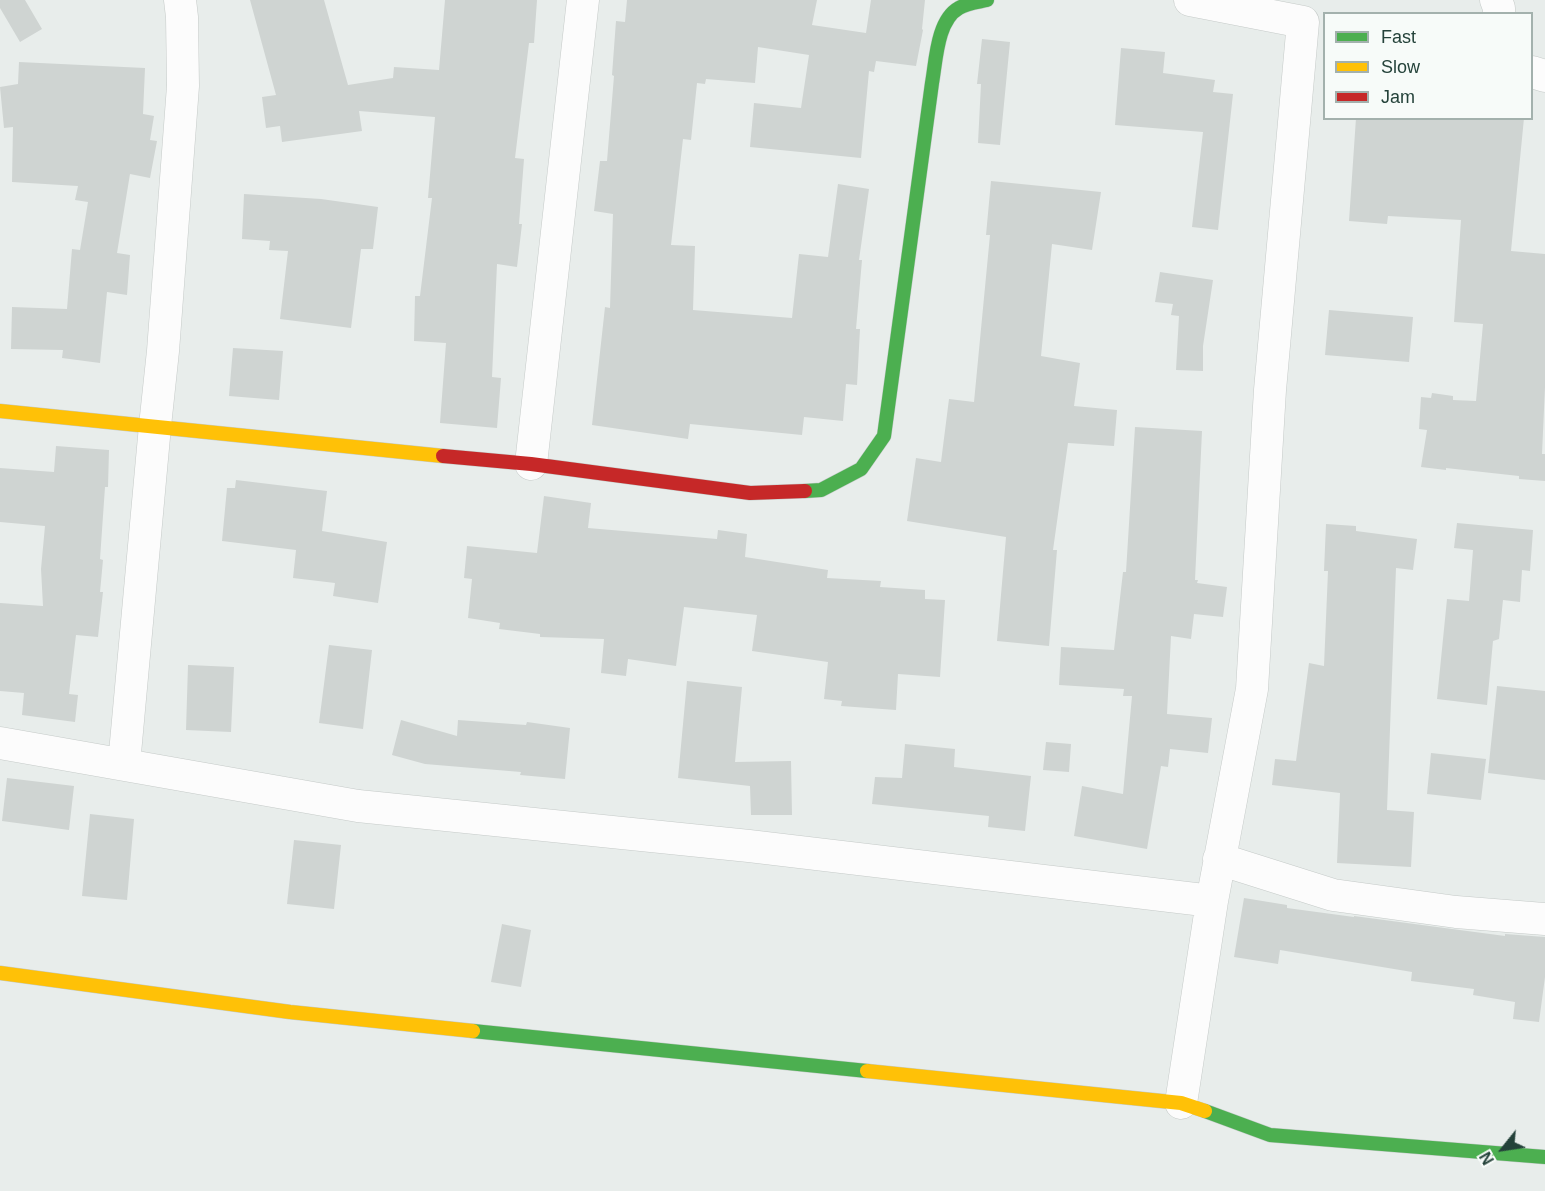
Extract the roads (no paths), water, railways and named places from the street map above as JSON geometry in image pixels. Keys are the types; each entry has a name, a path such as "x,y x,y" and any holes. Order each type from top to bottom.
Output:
{"street":[{"path":"124,764 154,426 163,351 183,86 180,0"},
{"path":"531,464 583,0"},
{"path":"0,411 531,464 750,493 821,490 861,469 884,436 940,34 948,18 957,9 987,0"},
{"path":"1181,1103 1219,859 1252,689 1270,390 1314,24 1190,0"},
{"path":"0,743 358,806 749,846 1212,901"},
{"path":"1219,859 1333,895 1456,912 1545,919"},
{"path":"0,973 290,1012 1181,1103 1270,1135 1545,1156"}]}
